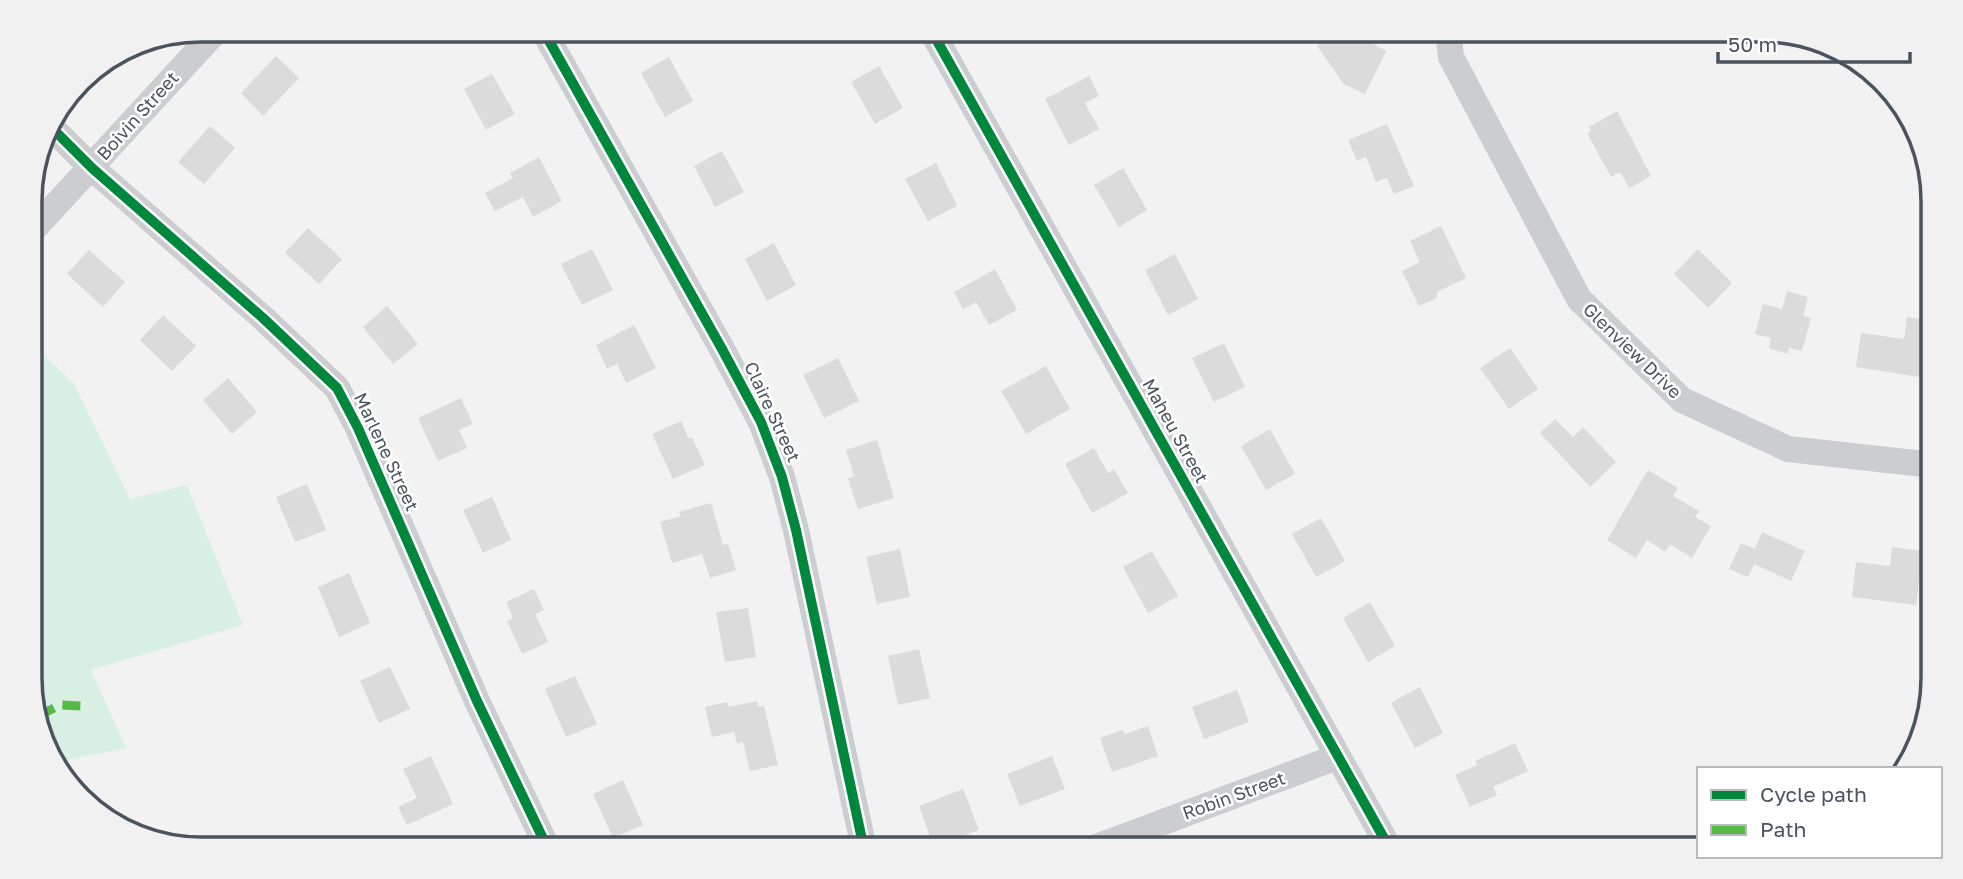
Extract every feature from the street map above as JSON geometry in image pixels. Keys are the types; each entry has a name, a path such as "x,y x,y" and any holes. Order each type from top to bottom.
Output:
{"street":[{"name":"Boivin Street","path":"42,220 206,42"},
{"name":"Claire Street","path":"549,42 722,349 765,433 782,477 796,530 861,837"},
{"name":"Maheu Street","path":"938,42 1383,837"},
{"name":"Glenview Drive","path":"1449,42 1451,57 1579,299 1682,400 1788,449 1921,464"},
{"name":"Marlene Street","path":"57,133 92,168 263,318 337,388 358,428 477,701 542,837"},
{"name":"Robin Street","path":"1123,837 1337,757"}],"green space":[{"path":"42,354 73,382 130,499 187,485 243,625 91,670 126,748 65,760 47,719 42,678"}],"building":[{"path":"1322,42 1370,42 1386,51 1365,94 1344,84 1317,46"},
{"path":"276,56 299,78 263,116 241,93"},
{"path":"669,57 693,101 665,117 641,73"},
{"path":"879,66 903,108 875,124 851,82"},
{"path":"492,74 515,114 486,130 464,89"},
{"path":"1089,76 1099,96 1085,103 1099,129 1069,145 1045,99"},
{"path":"1617,111 1651,176 1629,188 1620,172 1611,177 1587,133 1591,131 1589,127"},
{"path":"1387,124 1414,186 1394,194 1387,178 1376,182 1366,157 1357,161 1348,140"},
{"path":"210,126 235,148 204,184 178,162"},
{"path":"722,151 744,192 715,207 694,166"},
{"path":"539,157 562,201 533,217 523,197 495,211 485,193 513,178 510,173"},
{"path":"936,163 957,206 928,221 905,179"},
{"path":"1123,168 1147,210 1119,227 1094,185"},
{"path":"1441,226 1466,278 1437,292 1437,298 1419,306 1402,271 1420,262 1410,241"},
{"path":"308,228 342,259 319,284 285,253"},
{"path":"774,243 796,285 767,301 745,259"},
{"path":"592,249 613,290 582,305 561,264"},
{"path":"1698,249 1732,283 1708,308 1674,274"},
{"path":"89,250 125,282 103,307 67,274"},
{"path":"1175,254 1198,299 1168,315 1145,270"},
{"path":"995,269 1017,310 989,325 976,302 963,309 954,292"},
{"path":"1787,291 1808,297 1803,316 1811,318 1802,351 1789,348 1788,354 1769,348 1771,338 1755,334 1763,304 1782,309"},
{"path":"387,306 418,344 393,364 363,327"},
{"path":"163,315 196,346 172,371 140,340"},
{"path":"1907,317 1921,319 1921,377 1856,367 1861,333 1904,339"},
{"path":"634,325 656,368 626,383 617,364 607,369 596,345"},
{"path":"1224,343 1245,387 1214,402 1192,358"},
{"path":"1510,348 1538,389 1509,409 1480,368"},
{"path":"838,358 859,401 824,418 803,375"},
{"path":"1046,366 1070,409 1026,434 1001,391"},
{"path":"228,378 257,412 232,434 203,400"},
{"path":"461,398 473,424 459,430 467,448 438,461 418,418"},
{"path":"1555,419 1573,437 1583,427 1616,462 1590,487 1540,433"},
{"path":"681,421 705,465 673,479 652,434"},
{"path":"1270,429 1295,474 1266,490 1241,446"},
{"path":"877,440 894,498 858,509 848,478 854,476 846,450"},
{"path":"1094,448 1108,473 1114,469 1128,493 1092,513 1065,464"},
{"path":"1648,470 1678,488 1673,496 1699,511 1695,517 1711,526 1692,558 1670,544 1665,552 1647,540 1636,558 1607,540"},
{"path":"307,484 326,530 295,542 276,497"},
{"path":"492,497 511,540 483,553 463,510"},
{"path":"711,503 723,545 728,544 736,570 710,578 702,554 672,563 660,522 681,516 679,512"},
{"path":"1321,518 1345,561 1316,577 1292,534"},
{"path":"1762,532 1805,551 1791,581 1754,564 1748,577 1729,569 1741,543 1755,549"},
{"path":"1892,547 1921,551 1916,605 1852,597 1856,562 1890,566"},
{"path":"900,549 910,597 877,604 866,557"},
{"path":"1152,551 1178,596 1148,613 1123,567"},
{"path":"349,573 370,623 339,637 318,587"},
{"path":"534,589 544,610 535,614 548,642 522,654 507,621 513,618 506,602"},
{"path":"1370,602 1395,646 1368,662 1343,618"},
{"path":"748,608 756,657 725,662 716,612"},
{"path":"919,649 930,698 898,705 888,656"},
{"path":"390,667 410,709 379,723 360,681"},
{"path":"575,676 597,724 566,737 545,689"},
{"path":"1420,687 1443,733 1415,748 1391,703"},
{"path":"1237,690 1249,722 1204,739 1192,707"},
{"path":"757,701 758,707 764,706 778,765 750,771 743,742 737,744 734,732 712,737 705,707 727,702 729,707"},
{"path":"1148,726 1158,756 1112,772 1100,738 1123,730 1124,734"},
{"path":"1515,743 1528,771 1493,787 1497,795 1470,807 1455,775 1477,765 1475,761"},
{"path":"431,756 453,804 407,825 398,807 417,798 403,769"},
{"path":"1052,756 1065,789 1020,806 1007,774"},
{"path":"623,780 643,825 613,837 593,794"},
{"path":"963,789 979,830 960,837 930,837 919,806"}],"marked path":[{"path":"46,712 60,705 81,706"}],"cycle path":[{"path":"550,42 761,422 782,477 796,530 861,837"},
{"path":"938,42 1383,837"},
{"path":"57,133 92,168 263,318 337,388 358,428 477,701 542,837"}]}
